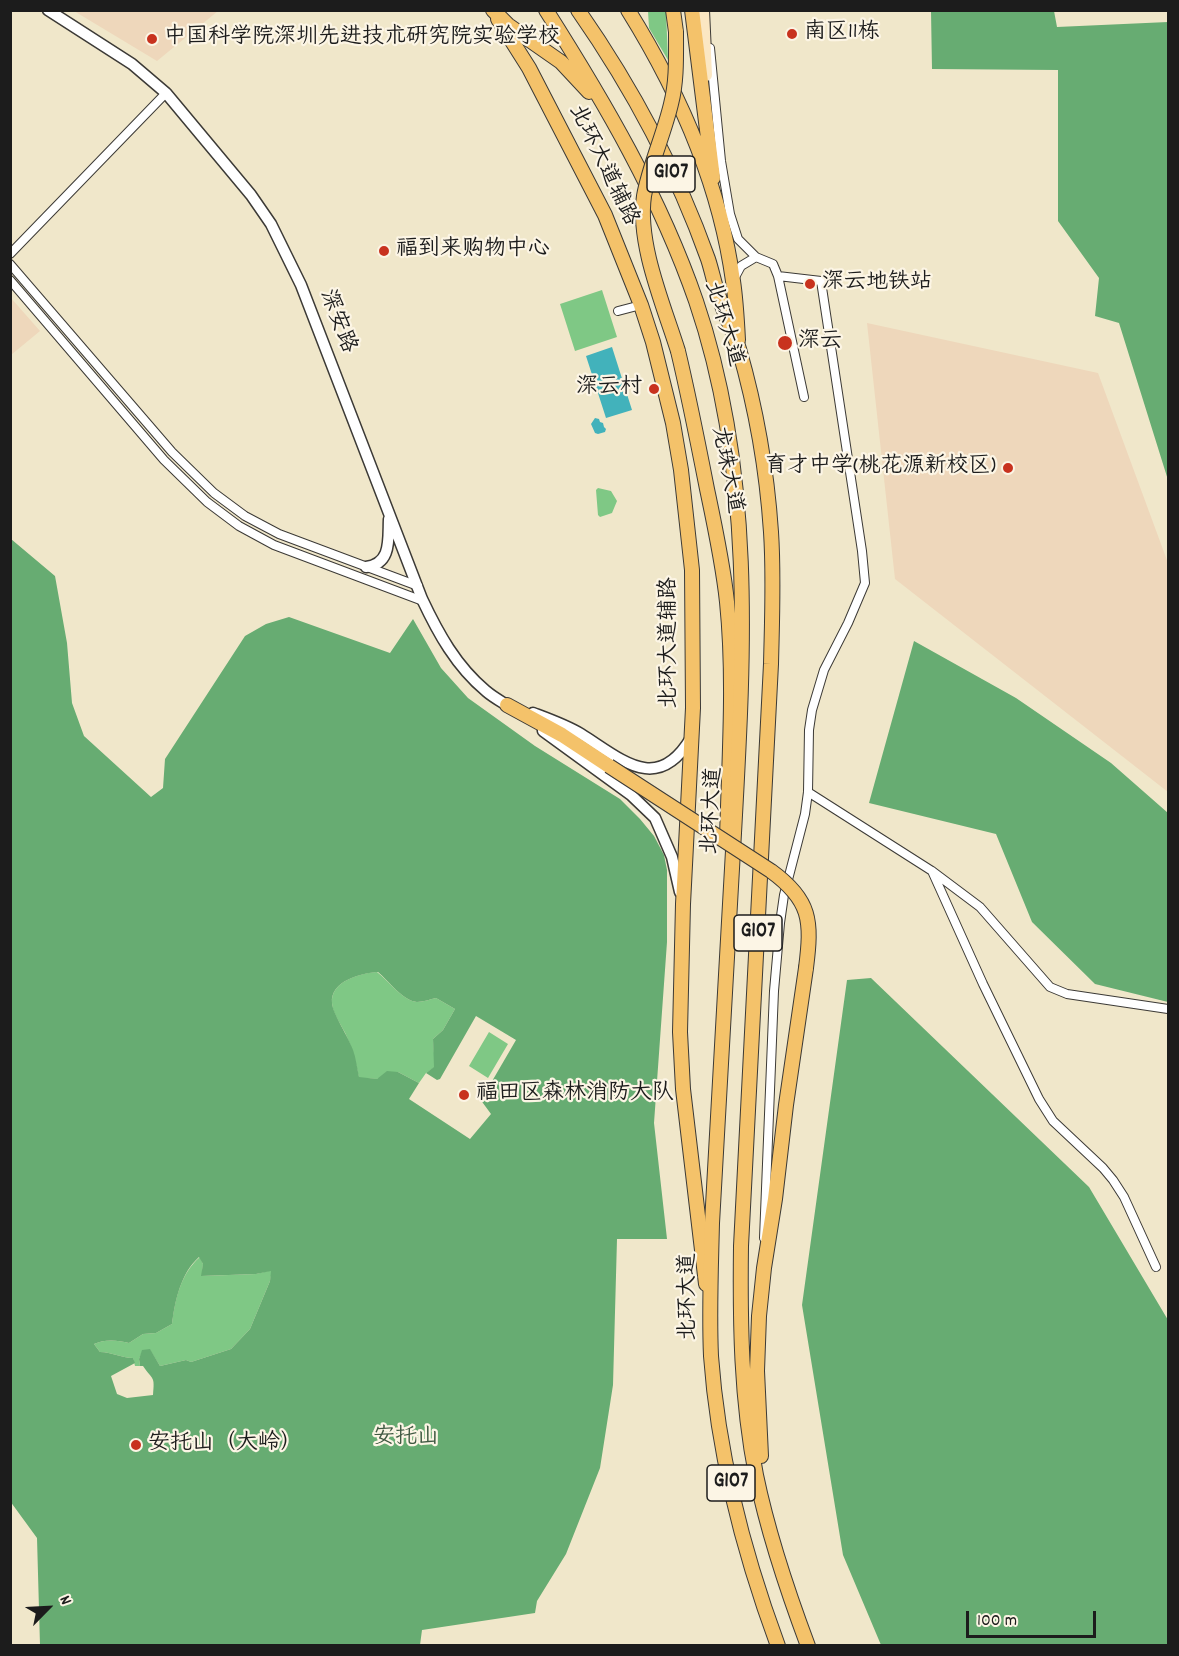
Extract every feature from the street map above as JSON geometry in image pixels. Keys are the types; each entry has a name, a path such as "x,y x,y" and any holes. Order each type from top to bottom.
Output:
{"main road":[{"path":"492,10 508,25 572,72 618,127"},
{"name":"北环大道辅路","path":"492,10 529,68 604,215 640,305 661,371 673,423 692,570 693,708 683,904 680,1032 682,1089 710,1316"},
{"name":"北环大道","path":"546,10 618,127 664,222 696,302 716,373 733,465 740,524 742,667 712,1223 711,1357 735,1504 754,1574 778,1646"},
{"name":"北环大道","path":"578,10 631,95 687,207 739,349 764,468 771,532 772,591 764,814 741,1246 740,1318 747,1421 756,1474 766,1518 808,1646"},
{"path":"585,10 594,33"},
{"path":"628,10 656,56 687,120 717,207"},
{"name":"龙珠大道","path":"673,10 676,32 676,69 672,102 644,196 643,227 649,257 678,351 691,406 720,553 727,602 730,650 726,881 728,947"},
{"path":"692,10 717,207 733,280 739,349"},
{"path":"704,10 708,139"},
{"path":"507,705 562,735 771,871 789,885 802,903 809,922 806,968 759,1316 757,1371 766,1518"}],"street":[{"name":"深安路","path":"48,10 132,64 166,93 251,195 280,240 301,285 423,601 437,630 456,659 486,691 643,804 655,818 672,857 683,904"},
{"path":"704,10 714,82 721,161 730,214 738,239 756,257 773,264 778,276 804,397"},
{"path":"10,254 166,93"},
{"path":"733,280 741,266 756,257"},
{"path":"10,264 185,467 214,493 245,516 279,534 418,586"},
{"path":"764,1268 764,1216 775,957 784,895 804,819 808,792 809,730 817,688 865,583 821,281 778,276"},
{"path":"10,280 164,460 207,502 239,526 274,545 423,601"},
{"path":"618,311 640,305"},
{"path":"366,567 378,564 386,555 389,513"},
{"path":"507,705 565,726 624,761 648,770 669,763 676,758 691,738"},
{"path":"808,792 932,871 980,908 1050,987 1067,994 1168,1009"},
{"path":"932,871 1039,1099 1053,1121 1113,1180 1124,1197 1156,1267"}],"shaded area":[{"name":"中国科学院深圳先进技术研究院实验学校","path":"74,11 218,11 157,61"},
{"path":"11,298 40,331 11,355"},
{"name":"育才中学(桃花源新校区)","path":"867,323 1098,373 1168,563 1168,792 895,579"}],"green space":[{"path":"648,11 666,11 668,60 649,28"},
{"path":"931,11 1054,11 1057,27 1168,22 1168,480 1119,323 1095,316 1099,278 1058,221 1058,70 932,69"},
{"path":"602,290 617,337 575,351 560,304"},
{"path":"598,488 611,491 617,501 612,513 600,517 596,490"},
{"name":"安托山","path":"11,539 55,576 67,643 72,703 84,736 151,797 163,788 165,759 245,636 266,624 289,617 390,653 413,619 441,668 468,698 535,746 620,799 654,836 664,855 667,870 667,942 654,1123 667,1239 617,1239 613,1385 600,1468 566,1554 537,1601 535,1613 422,1630 420,1645 40,1645 37,1538 10,1501","holes":["378,972 401,994 412,1001 419,1002 436,998 455,1009 443,1030 433,1039 434,1067 426,1073 437,1080 440,1079 476,1016 516,1040 491,1083 484,1086 480,1099 491,1114 470,1139 409,1099 419,1083 398,1072 387,1071 377,1079 359,1077 353,1050 333,1007 333,995 341,984 355,976","199,1257 203,1264 201,1276 256,1274 271,1271 270,1281 250,1329 231,1349 191,1362 186,1360 160,1366 150,1349 142,1350 139,1359 140,1366 143,1366 152,1379 153,1395 127,1398 117,1394 111,1376 135,1363 133,1358 100,1352 94,1344 111,1340 129,1343 143,1334 156,1333 172,1324 183,1279"]},
{"path":"914,641 1016,698 1111,763 1168,813 1168,1002 1095,984 1032,922 996,834 869,803"},
{"path":"377,972 412,1001 419,1002 436,998 455,1009 443,1030 433,1039 435,1067 426,1073 419,1083 398,1072 377,1079 359,1078 351,1047 334,1011 333,995 341,984 355,976"},
{"path":"871,978 1089,1187 1168,1320 1168,1645 881,1645 843,1555 802,1305 847,980"},
{"path":"489,1032 508,1044 488,1078 469,1066"},
{"path":"200,1257 203,1264 202,1276 256,1274 272,1270 270,1281 250,1329 231,1349 191,1362 186,1360 160,1366 150,1350 143,1350 139,1359 140,1366 135,1366 133,1358 100,1352 94,1344 111,1340 129,1343 143,1334 156,1333 172,1324 180,1287 193,1263"}],"water":[{"path":"612,347 632,410 606,418 586,356"},
{"path":"595,418 603,423 605,432 595,433 591,424"}],"place":[{"name":"南区11栋","path":"792,34"},
{"name":"中国科学院深圳先进技术研究院实验学校","path":"152,39"},
{"name":"福到来购物中心","path":"384,251"},
{"name":"深云地铁站","path":"810,284"},
{"name":"深云","path":"785,343"},
{"name":"深云村","path":"654,389"},
{"name":"育才中学(桃花源新校区)","path":"1008,468"},
{"name":"福田区森林消防大队","path":"464,1095"},
{"name":"安托山（大岭）","path":"136,1445"}]}
